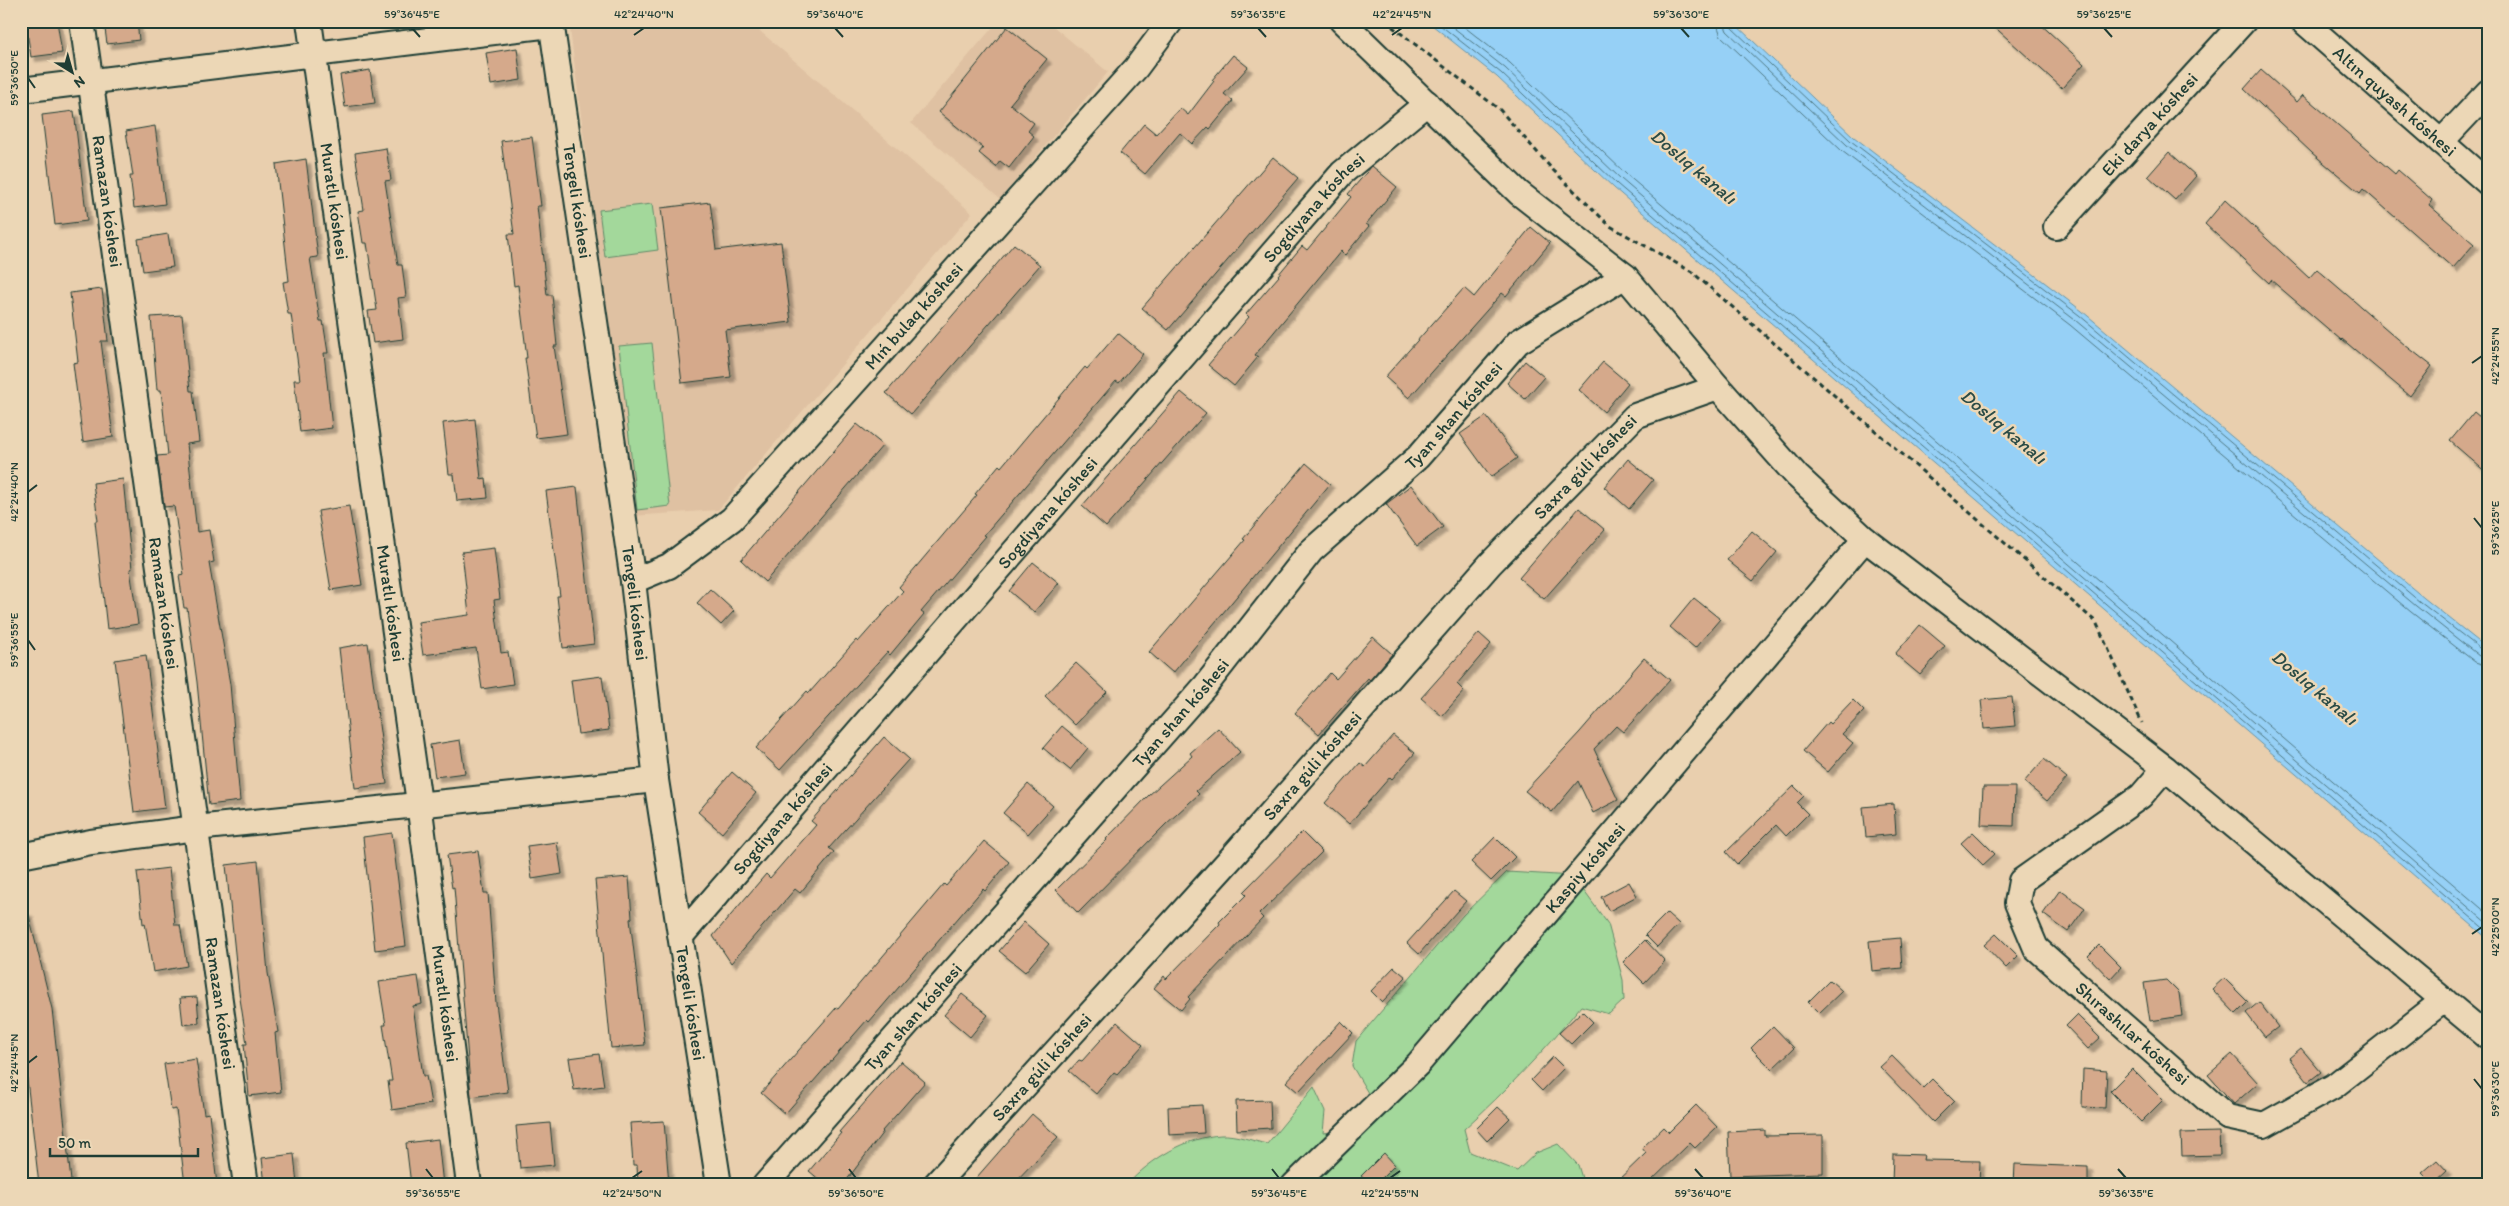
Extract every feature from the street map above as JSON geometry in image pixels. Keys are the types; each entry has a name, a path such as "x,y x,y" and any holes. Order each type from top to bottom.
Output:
{"street":[{"name":"Ramazan kóshesi","path":"82,21 246,1185"},
{"name":"Muratlı kóshesi","path":"309,21 419,803 470,1185"},
{"name":"Mıń bulaq kóshesi","path":"632,582 669,566 732,519 1136,68 1171,21"},
{"path":"1342,21 1519,192 1625,276 1718,387 1797,476 1865,539 2165,768 2488,1037"},
{"name":"Eki darya kóshesi","path":"2056,227 2244,21"},
{"name":"Altın quyash kóshesi","path":"2303,21 2488,183"},
{"path":"21,90 90,80 314,56 551,23"},
{"name":"Tengeli kóshesi","path":"551,23 632,582 656,780 719,1185"},
{"path":"2441,142 2488,92"},
{"name":"Sogdiyana kóshesi","path":"681,936 1342,173 1428,103"},
{"name":"Tyan shan kóshesi","path":"765,1185 1206,685 1311,551 1418,457 1518,342 1625,276"},
{"name":"Saxra gúli kóshesi","path":"935,1185 1233,856 1490,564 1635,416 1718,387"},
{"name":"Kaspiy kóshesi","path":"1294,1185 1418,1064 1865,539"},
{"name":"Shırashılar kóshesi","path":"2165,768 2141,796 2022,881 2017,903 2036,948 2227,1117 2264,1125 2334,1086 2444,1000"},
{"path":"21,856 90,842 196,828 419,803 656,780"}],"path":[{"path":"1386,21 1500,110 1553,170 1610,226 1692,272 2096,622 2143,724"}],"shaded area":[{"path":"569,21 748,21 972,213 718,510 632,516"},
{"path":"1002,21 1047,21 1108,72 1000,199 911,123 993,27"}],"green space":[{"path":"652,204 658,250 605,257 599,210"},
{"path":"652,343 670,506 637,510 619,346"},
{"path":"1507,872 1573,876 1608,924 1623,980 1624,1000 1609,1014 1581,1006 1525,1070 1464,1129 1470,1152 1517,1171 1536,1153 1558,1144 1578,1165 1584,1185 1127,1185 1136,1175 1158,1158 1195,1140 1226,1135 1267,1144 1314,1087 1325,1111 1323,1133 1361,1129 1368,1093 1352,1066 1356,1041 1463,915"}],"water":[{"name":"Doslıq kanalı","path":"1427,21 1732,21 1854,137 2082,311 2424,598 2488,649 2488,939 1614,188 1497,77"}],"building":[{"path":"57,21 62,53 31,57 26,25"},
{"path":"104,21 137,21 139,40 107,44"},
{"path":"1988,21 2037,21 2084,64 2062,88"},
{"path":"1007,27 1047,59 1010,104 1034,123 1028,131 1034,136 1009,168 1000,161 996,167 979,153 983,148 939,112"},
{"path":"517,48 521,80 491,85 486,53"},
{"path":"1233,55 1248,67 1224,94 1233,101 1210,129 1208,127 1192,144 1180,133 1145,174 1120,153 1144,124 1156,134 1180,108 1188,115 1214,81 1212,80"},
{"path":"370,70 375,103 345,107 340,75"},
{"path":"2261,70 2297,102 2303,95 2395,174 2398,170 2432,200 2429,205 2474,244 2453,268 2363,189 2360,193 2312,153 2244,89"},
{"path":"74,111 87,221 55,225 42,115"},
{"path":"155,126 165,204 134,208 130,176 133,176 126,131"},
{"path":"532,137 541,206 537,206 547,295 552,295 557,346 554,346 567,434 536,438 525,358 527,358 518,285 514,286 508,234 514,234 501,141"},
{"path":"386,148 391,180 385,181 398,265 402,265 406,297 398,298 403,339 373,343 368,311 377,310 367,243 363,243 358,211 364,210 355,153"},
{"path":"2169,152 2196,176 2175,200 2148,176"},
{"path":"1273,157 1298,178 1168,330 1142,308"},
{"path":"306,159 318,257 310,258 320,321 323,321 328,353 324,353 332,428 300,432 294,380 300,380 291,314 288,314 283,282 289,281 276,164"},
{"path":"1372,166 1397,187 1366,224 1369,226 1345,255 1341,251 1255,355 1258,357 1234,386 1208,365 1249,317 1246,314 1302,246 1307,250 1351,197 1348,194"},
{"path":"2225,200 2309,278 2317,269 2432,366 2410,396 2271,280 2269,283 2205,224"},
{"path":"710,202 716,250 781,242 791,322 725,330 731,377 682,383 661,208"},
{"path":"1531,227 1550,243 1506,296 1502,293 1409,398 1385,377 1464,288 1474,297"},
{"path":"168,234 173,267 143,271 138,239"},
{"path":"1014,244 1040,265 911,414 886,393"},
{"path":"102,289 108,341 101,341 113,437 83,442 73,363 78,362 70,293"},
{"path":"182,315 190,391 193,391 199,442 187,444 197,532 209,530 214,562 209,563 230,684 240,801 209,805 197,682 187,608 184,608 179,576 184,575 174,506 164,507 157,456 168,455 161,390 157,390 151,317"},
{"path":"1118,333 1143,354 1119,383 1116,381 984,535 986,536 921,612 924,614 890,655 887,652 780,770 756,748 807,691 809,693 856,640 858,642 903,591 899,587 977,495 975,494 999,465 1001,467 1085,367 1087,369"},
{"path":"1525,361 1544,377 1525,399 1507,383"},
{"path":"1603,362 1628,383 1604,412 1579,390"},
{"path":"1181,392 1206,413 1106,527 1082,506"},
{"path":"2474,412 2488,424 2488,474 2450,441"},
{"path":"1486,416 1517,458 1491,477 1460,434"},
{"path":"475,419 481,479 486,478 488,498 457,501 454,474 449,474 443,423"},
{"path":"857,424 883,445 765,582 741,560"},
{"path":"1628,459 1653,480 1629,509 1604,487"},
{"path":"1306,463 1330,484 1173,673 1149,652 1245,540 1243,539"},
{"path":"123,479 132,569 130,569 138,624 107,629 95,521 98,521 93,483"},
{"path":"1411,485 1443,527 1417,546 1386,504"},
{"path":"577,487 594,644 563,648 557,596 560,596 546,491"},
{"path":"349,506 362,585 331,590 318,511"},
{"path":"1579,508 1605,530 1544,599 1519,578"},
{"path":"1752,531 1777,552 1753,581 1727,560"},
{"path":"494,548 500,599 494,600 501,653 508,652 513,684 482,689 476,648 423,655 418,622 469,615 462,552"},
{"path":"1033,562 1059,583 1034,612 1009,591"},
{"path":"710,589 734,611 721,625 697,603"},
{"path":"1694,598 1720,619 1695,648 1670,627"},
{"path":"1920,625 1945,646 1920,675 1895,654"},
{"path":"1479,633 1491,644 1457,684 1464,691 1442,716 1421,698"},
{"path":"1373,637 1392,654 1370,680 1368,678 1319,734 1295,713 1330,673 1336,679"},
{"path":"368,643 387,784 355,788 339,648"},
{"path":"146,655 165,808 134,812 115,660"},
{"path":"1644,658 1670,680 1623,732 1616,726 1594,749 1618,800 1593,813 1578,781 1552,812 1525,791 1580,732"},
{"path":"1076,663 1107,692 1075,725 1045,696"},
{"path":"602,676 609,730 578,734 571,680"},
{"path":"2012,697 2015,726 1984,729 1981,700"},
{"path":"1853,700 1864,711 1842,734 1853,743 1828,772 1803,751 1828,722 1830,724"},
{"path":"1062,726 1088,748 1070,770 1043,748"},
{"path":"1218,728 1240,752 1196,791 1199,794 1166,824 1078,913 1056,890 1149,795 1192,756 1190,753"},
{"path":"1393,735 1415,753 1392,779 1390,777 1349,824 1325,803 1360,763 1365,767"},
{"path":"884,737 909,759 829,848 834,852 800,893 795,889 731,963 713,936 766,874 770,878 816,825 811,821"},
{"path":"460,740 465,773 435,777 430,745"},
{"path":"2044,759 2067,778 2047,801 2024,782"},
{"path":"732,772 756,793 722,833 698,812"},
{"path":"1028,784 1053,806 1028,834 1003,813"},
{"path":"1794,786 1804,796 1797,803 1808,814 1786,836 1776,825 1737,864 1726,852"},
{"path":"1983,787 2015,787 2014,826 1981,825"},
{"path":"1894,804 1896,834 1866,837 1863,807"},
{"path":"1302,832 1322,852 1259,914 1263,918 1188,997 1190,999 1181,1010 1154,988 1164,976 1166,979 1220,924 1219,922 1246,895 1243,892"},
{"path":"1973,832 1995,854 1983,865 1961,843"},
{"path":"392,833 406,946 375,950 363,837"},
{"path":"1495,837 1515,857 1491,881 1471,862"},
{"path":"984,841 1009,862 985,891 983,889 869,1022 867,1020 785,1114 761,1093 836,1008 838,1009 944,884 946,886"},
{"path":"557,842 562,874 532,879 527,846"},
{"path":"478,851 484,893 488,893 496,1003 508,1092 471,1097 454,887 452,888 447,855"},
{"path":"258,861 268,973 278,1032 275,1033 281,1092 249,1096 244,1044 247,1044 239,992 226,865"},
{"path":"169,868 175,925 180,925 187,966 153,972 145,923 143,924 137,872"},
{"path":"629,877 632,918 630,919 645,1045 611,1048 595,880"},
{"path":"1629,882 1637,896 1609,911 1601,897"},
{"path":"2060,890 2085,908 2068,932 2043,914"},
{"path":"1454,891 1466,901 1419,954 1407,943"},
{"path":"21,912 28,912 52,1009 71,1181 39,1185 21,1027"},
{"path":"1667,913 1679,924 1657,947 1645,935"},
{"path":"1024,922 1049,944 1025,972 999,951"},
{"path":"1996,934 2018,956 2006,968 1984,945"},
{"path":"1900,938 1902,968 1872,971 1869,941"},
{"path":"1645,940 1665,961 1644,983 1623,962"},
{"path":"2099,945 2121,967 2110,979 2088,956"},
{"path":"1394,967 1406,977 1382,1002 1371,991"},
{"path":"418,976 422,1004 413,1006 423,1076 426,1076 431,1104 392,1110 388,1081 392,1081 383,1025 386,1025 379,982"},
{"path":"2224,978 2248,1002 2236,1014 2212,989"},
{"path":"1830,980 1842,991 1819,1013 1808,1002"},
{"path":"2166,980 2179,993 2182,1016 2150,1021 2144,983"},
{"path":"962,994 988,1015 970,1037 944,1015"},
{"path":"197,997 199,1023 183,1025 180,998"},
{"path":"2259,1002 2278,1027 2265,1037 2246,1013"},
{"path":"1582,1011 1593,1022 1571,1044 1559,1033"},
{"path":"2077,1015 2100,1038 2088,1049 2066,1026"},
{"path":"1341,1021 1353,1033 1298,1092 1286,1082"},
{"path":"1117,1022 1143,1045 1117,1074 1114,1072 1096,1094 1069,1071 1079,1060 1082,1061"},
{"path":"1773,1026 1794,1048 1772,1069 1751,1048"},
{"path":"2301,1048 2321,1072 2308,1082 2289,1058"},
{"path":"599,1054 604,1086 574,1090 569,1058"},
{"path":"2232,1054 2258,1083 2234,1104 2208,1075"},
{"path":"1892,1056 1923,1088 1932,1079 1954,1101 1933,1122 1880,1067"},
{"path":"1553,1057 1564,1068 1542,1091 1531,1080"},
{"path":"196,1059 204,1114 209,1113 217,1185 185,1185 176,1109 171,1110 164,1064"},
{"path":"901,1061 925,1082 882,1131 843,1185 826,1185 809,1171 841,1133 839,1132"},
{"path":"2083,1069 2107,1071 2105,1108 2082,1107"},
{"path":"2132,1069 2163,1100 2141,1122 2110,1091"},
{"path":"1270,1100 1271,1128 1237,1130 1236,1101"},
{"path":"1202,1105 1204,1133 1169,1135 1168,1107"},
{"path":"1696,1105 1717,1127 1695,1148 1690,1143 1647,1185 1613,1185 1646,1153 1642,1148 1664,1127 1669,1132"},
{"path":"1498,1107 1510,1118 1487,1141 1476,1129"},
{"path":"1032,1114 1058,1137 1012,1185 970,1185"},
{"path":"664,1121 669,1185 638,1185 637,1165 633,1165 630,1123"},
{"path":"550,1123 554,1165 520,1168 516,1126"},
{"path":"1765,1130 1765,1136 1823,1135 1823,1173 1730,1176 1728,1132"},
{"path":"2219,1132 2220,1155 2182,1156 2181,1133"},
{"path":"438,1139 443,1185 411,1185 406,1143"},
{"path":"1384,1153 1395,1165 1375,1185 1371,1185 1361,1176"},
{"path":"294,1154 297,1185 265,1185 262,1158"},
{"path":"1893,1154 1924,1155 1923,1160 1980,1161 1979,1185 1892,1184"},
{"path":"2437,1160 2447,1171 2433,1184 2422,1173"},
{"path":"2015,1164 2088,1167 2088,1185 2014,1185"}]}
